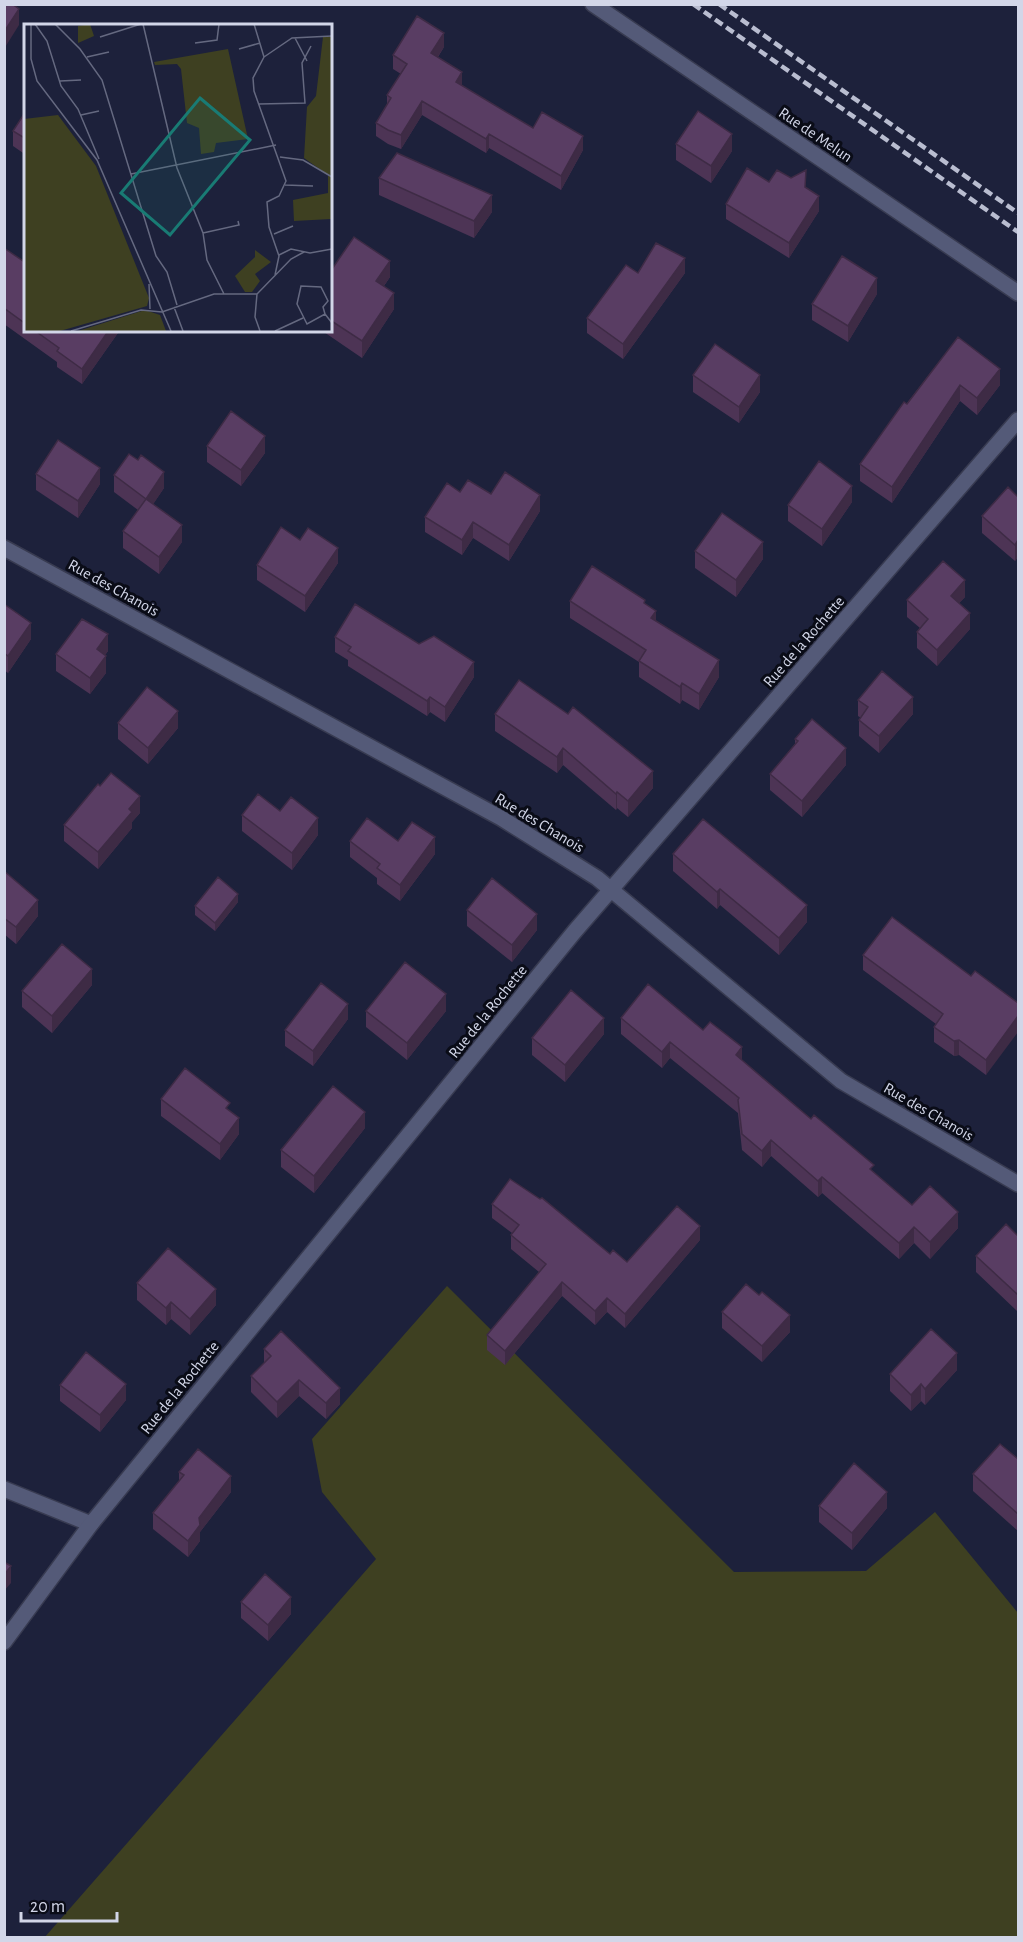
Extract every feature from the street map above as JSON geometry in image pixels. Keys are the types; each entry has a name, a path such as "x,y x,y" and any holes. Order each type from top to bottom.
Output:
{"street":[{"name":"Rue de Melun","path":"593,4 1018,293"},
{"name":"Rue de la Rochette","path":"4,1642 91,1524 610,889 1018,420"},
{"name":"Rue des Chanois","path":"4,548 501,818 597,878 841,1081 1018,1184"},
{"path":"4,1489 91,1524"}],"green space":[{"path":"447,1286 734,1572 866,1571 935,1512 1018,1613 1018,1937 44,1938 376,1559 322,1492 312,1439"}],"building":[{"path":"4,4 12,4 19,9 4,32"},
{"path":"417,16 444,33 431,53 462,72 456,82 533,128 542,112 583,136 561,176 489,134 486,139 422,101 401,135 376,123 391,98 387,95 407,64 393,55"},
{"path":"698,111 732,134 711,166 676,144"},
{"path":"24,114 24,138 13,131"},
{"path":"397,153 492,195 474,221 379,178"},
{"path":"747,168 769,182 777,170 791,178 806,170 805,187 819,196 789,243 726,204"},
{"path":"354,237 390,261 376,281 394,293 362,341 332,321 332,269"},
{"path":"656,243 685,258 623,344 587,318 626,265 638,273"},
{"path":"4,248 24,262 24,323 4,308"},
{"path":"842,256 877,278 848,326 812,304"},
{"path":"37,332 108,332 82,369 57,351 59,348"},
{"path":"958,337 1000,369 977,398 960,385 892,487 860,464 904,402 907,404"},
{"path":"715,344 760,375 739,407 693,375"},
{"path":"231,411 265,436 241,470 207,446"},
{"path":"58,440 100,468 78,501 36,474"},
{"path":"129,454 138,460 141,455 164,472 146,499 114,475"},
{"path":"819,461 852,486 822,529 788,505"},
{"path":"505,472 540,495 509,545 473,522 462,540 425,517 447,483 460,492 468,480 491,494"},
{"path":"1008,487 1018,497 1018,540 1015,545 982,516"},
{"path":"146,499 182,525 159,557 123,531"},
{"path":"722,513 763,542 736,580 695,551"},
{"path":"281,527 300,540 308,528 338,548 305,596 257,565"},
{"path":"943,561 965,580 951,596 970,613 937,650 917,632 928,619 907,600"},
{"path":"592,566 645,600 644,603 656,611 651,618 719,660 699,694 682,683 680,687 639,661 646,650 570,601"},
{"path":"4,604 31,623 8,656 4,653"},
{"path":"355,604 419,644 434,636 474,662 445,707 430,697 427,701 348,651 351,647 335,637"},
{"path":"82,619 108,634 97,649 106,656 90,678 56,654"},
{"path":"882,671 913,697 879,736 859,720 868,707 858,700"},
{"path":"519,680 568,714 573,707 653,771 628,801 617,792 616,794 563,748 557,757 495,714"},
{"path":"147,687 178,711 148,748 118,723"},
{"path":"812,719 846,748 802,801 770,774 798,741 795,739"},
{"path":"111,773 140,796 129,809 132,812 98,852 64,825 98,784 100,786"},
{"path":"258,794 280,811 291,797 318,818 292,853 242,815"},
{"path":"367,818 398,841 412,822 435,837 400,885 377,868 380,864 350,841"},
{"path":"703,819 807,905 779,938 720,889 717,892 673,854"},
{"path":"4,871 38,900 16,927 4,918"},
{"path":"218,877 238,894 215,923 195,906"},
{"path":"492,878 537,914 512,945 467,910"},
{"path":"892,917 971,976 975,971 1018,1003 1018,1016 986,1060 959,1040 954,1041 934,1027 943,1014 863,955"},
{"path":"62,944 92,969 52,1016 22,991"},
{"path":"405,962 446,994 407,1043 366,1011"},
{"path":"321,983 348,1004 313,1051 285,1030"},
{"path":"648,984 703,1030 710,1022 742,1047 736,1055 811,1119 814,1115 874,1165 870,1169 912,1205 930,1186 958,1212 930,1242 914,1227 899,1243 822,1177 818,1181 771,1140 762,1151 742,1134 739,1098 670,1042 662,1052 621,1018"},
{"path":"571,990 604,1018 565,1065 532,1038"},
{"path":"185,1068 230,1103 226,1108 239,1118 220,1144 161,1099"},
{"path":"333,1086 365,1112 314,1176 281,1150"},
{"path":"510,1179 540,1199 542,1198 610,1254 613,1250 627,1262 677,1206 700,1226 625,1314 607,1298 595,1311 562,1282 505,1351 487,1335 546,1264 511,1235 519,1225 492,1204"},
{"path":"1006,1224 1018,1236 1017,1294 976,1256"},
{"path":"168,1248 216,1289 190,1319 171,1302 166,1308 137,1283"},
{"path":"746,1284 759,1295 762,1292 790,1315 762,1346 722,1312"},
{"path":"931,1329 957,1353 925,1389 921,1384 911,1395 890,1374"},
{"path":"281,1331 340,1388 326,1403 299,1380 277,1402 251,1376 271,1356 264,1349"},
{"path":"86,1352 126,1384 100,1415 60,1385"},
{"path":"1000,1444 1018,1459 1018,1514 973,1474"},
{"path":"198,1449 231,1476 199,1518 200,1525 188,1541 153,1513 184,1475 179,1472"},
{"path":"854,1463 887,1492 852,1533 819,1506"},
{"path":"4,1562 11,1566 4,1575"},
{"path":"265,1574 291,1597 268,1625 241,1602"}],"railway":[{"path":"693,4 1018,232"},
{"path":"719,4 1018,213"}]}
